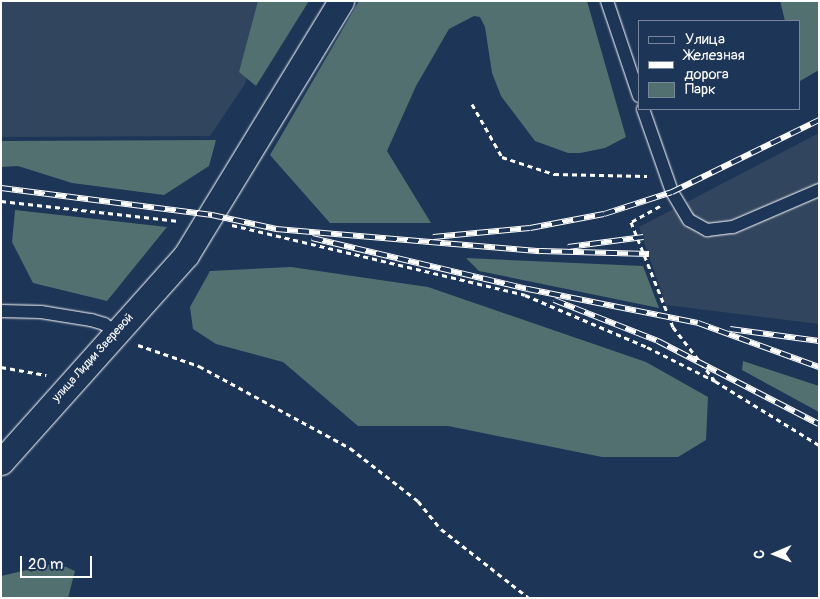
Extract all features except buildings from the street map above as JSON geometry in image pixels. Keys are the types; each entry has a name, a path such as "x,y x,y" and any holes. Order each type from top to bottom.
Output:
{"street":[{"name":"улица Лидии Зверевой","path":"1,462 71,381 186,255 208,222 341,1"}],"lane":[{"path":"607,1 638,93"},
{"path":"643,110 675,198 689,220 707,230 733,227 819,190"},
{"path":"1,311 41,312 91,320 104,324 116,332"}],"path":[{"path":"472,104 502,157 554,174 666,177"},
{"path":"675,198 631,222 673,327 715,381"},
{"path":"1,201 208,222 525,295 647,347 715,381 819,445"},
{"path":"116,332 146,349 198,366 350,448 418,501 441,529 529,598"},
{"path":"1,367 71,381"}],"shaded area":[{"path":"1,1 268,1 245,84 210,136 1,137"},
{"path":"819,133 819,324 666,305 639,227"}],"green space":[{"path":"258,1 309,1 256,86 239,72"},
{"path":"359,1 587,1 626,137 605,148 580,153 568,153 535,141 501,96 492,73 485,27 480,17 474,16 449,29 416,86 387,151 431,223 330,223 270,155"},
{"path":"780,1 819,1 819,70 800,81 800,20 785,20"},
{"path":"216,140 209,166 164,195 72,183 18,166 1,167 1,141"},
{"path":"15,210 167,227 107,301 33,283 12,242"},
{"path":"466,258 643,266 659,308 479,271"},
{"path":"291,267 428,287 646,362 708,397 706,440 678,457 602,457 448,426 358,426 283,362 216,344 193,329 190,307 210,271"},
{"path":"743,361 819,386 819,412 742,370"},
{"path":"57,563 75,571 68,598 1,598 1,576"}],"railway":[{"path":"433,237 530,228 604,214 672,192 819,120"},
{"path":"1,188 212,215 276,229 540,251 649,254"},
{"path":"568,247 643,237"},
{"path":"312,238 528,289 698,323 819,367"},
{"path":"554,300 658,341 819,424"},
{"path":"730,329 819,341"}]}
